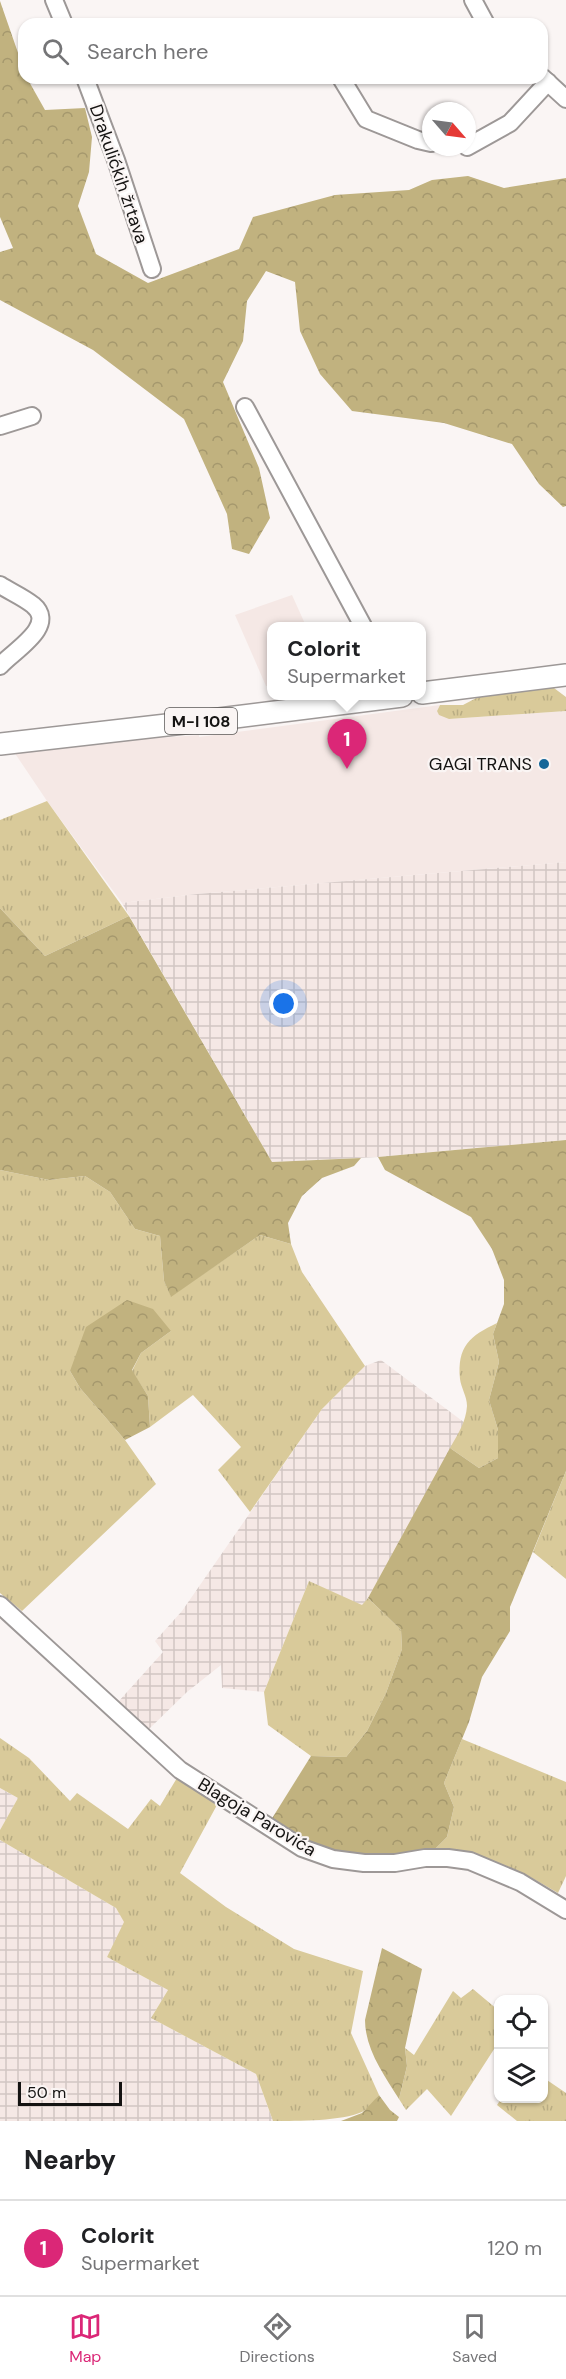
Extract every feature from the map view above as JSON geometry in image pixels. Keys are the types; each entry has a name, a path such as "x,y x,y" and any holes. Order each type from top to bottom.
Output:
{"main road":[{"path":"426,692 566,675"},
{"name":"M-I 108","path":"0,744 369,700"}],"street":[{"path":"54,0 62,18"},
{"path":"473,0 483,18"},
{"path":"548,83 566,99"},
{"name":"Drakulićkih žrtava","path":"88,84 117,160 152,269"},
{"path":"345,84 366,119 422,141"},
{"path":"476,142 510,123 542,84"},
{"path":"245,406 360,622"},
{"path":"0,426 32,416"},
{"path":"0,585 31,603 40,613 40,623 34,634 0,666"},
{"name":"Blagoja Parovića","path":"0,1605 180,1770 302,1848 333,1859 364,1863 448,1857 470,1861 512,1878 566,1910"}],"shaded area":[{"path":"292,595 304,622 267,622 267,686 266,686 235,615"},
{"path":"440,705 437,711 450,719 566,711 566,862 197,894 122,903 12,749 199,735 199,737"},
{"path":"566,862 566,1140 378,1157 272,1162 122,903 197,894"},
{"path":"381,1360 465,1423 368,1598 362,1606 309,1581 264,1692 222,1688 221,1665 187,1692 148,1730 118,1702 163,1652 155,1641 182,1611 322,1409 365,1366"},
{"path":"0,1788 18,1798 0,1830"},
{"path":"0,1840 116,1908 125,1922 107,1957 168,1990 151,2018 256,2074 273,2121 0,2121"}],"green space":[{"path":"0,1 18,53 18,84 30,84 45,110 85,108 92,137 89,172 78,206 96,254 148,283 239,249 253,217 335,195 409,190 432,180 468,176 504,188 566,178 566,506 563,507 539,484 512,444 444,423 352,411 320,374 300,331 295,282 266,271 247,301 243,341 223,382 259,468 270,518 249,554 232,549 227,514 184,419 93,350 0,300 0,252 13,248 0,217"},
{"path":"544,686 554,688 566,697 566,711 449,719 439,715 437,711 440,705 463,705 480,696"},
{"path":"47,801 129,916 45,956 0,908 0,820"},
{"path":"0,908 45,956 129,916 272,1162 361,1158 354,1166 322,1178 302,1196 288,1223 291,1244 260,1235 171,1297 164,1281 160,1236 135,1229 110,1192 85,1176 49,1180 0,1170"},
{"path":"566,1140 566,1471 510,1607 510,1631 482,1677 469,1722 444,1783 454,1807 447,1837 435,1849 385,1858 334,1851 312,1845 271,1820 311,1756 346,1757 367,1731 386,1693 402,1649 401,1630 368,1598 450,1448 479,1468 498,1458 498,1430 489,1400 499,1362 493,1334 504,1304 504,1280 492,1249 471,1217 385,1170 378,1157"},
{"path":"0,1170 49,1180 85,1176 110,1192 135,1229 160,1236 164,1281 171,1296 260,1235 291,1244 302,1272 365,1366 322,1409 250,1512 218,1470 241,1447 193,1395 150,1427 148,1396 132,1371 141,1353 171,1331 70,1371 80,1388 125,1440 156,1484 22,1611 0,1593"},
{"path":"127,1300 153,1309 171,1331 141,1353 132,1370 148,1396 150,1427 125,1440 80,1388 70,1371 86,1327"},
{"path":"497,1323 493,1334 499,1362 489,1400 498,1430 498,1458 479,1468 450,1448 461,1428 466,1412 467,1402 460,1379 461,1358 463,1350 473,1338"},
{"path":"566,1471 566,1579 533,1552"},
{"path":"309,1581 362,1605 368,1598 401,1630 402,1649 386,1693 367,1731 346,1757 311,1756 268,1725 264,1692"},
{"path":"0,1738 29,1758 70,1801 77,1793 128,1829 151,1799 160,1806 177,1778 217,1805 180,1873 226,1907 294,1949 363,1971 351,2033 379,2095 369,2106 362,2112 343,2117 273,2121 256,2074 151,2018 168,1990 107,1957 124,1922 116,1908 0,1840 0,1830 18,1798 0,1788"},
{"path":"462,1739 566,1782 566,1876 558,1893 532,1878 474,1853 435,1849 447,1837 454,1807 444,1783"},
{"path":"382,1948 422,1969 405,2048 407,2066 399,2099 376,2061 366,2031 365,2020"},
{"path":"473,1989 494,2007 494,2049 451,2116 427,2089 406,2110 399,2099 407,2066 405,2048 414,2055 453,1991 461,1998"},
{"path":"548,2081 566,2093 566,2121 517,2121 497,2105 498,2103 548,2103"},
{"path":"379,2095 390,2110 399,2117 397,2121 341,2121 362,2113"}],"place":[{"name":"GAGI TRANS","path":"544,764"},
{"name":"Colorit","path":"347,769"}]}
